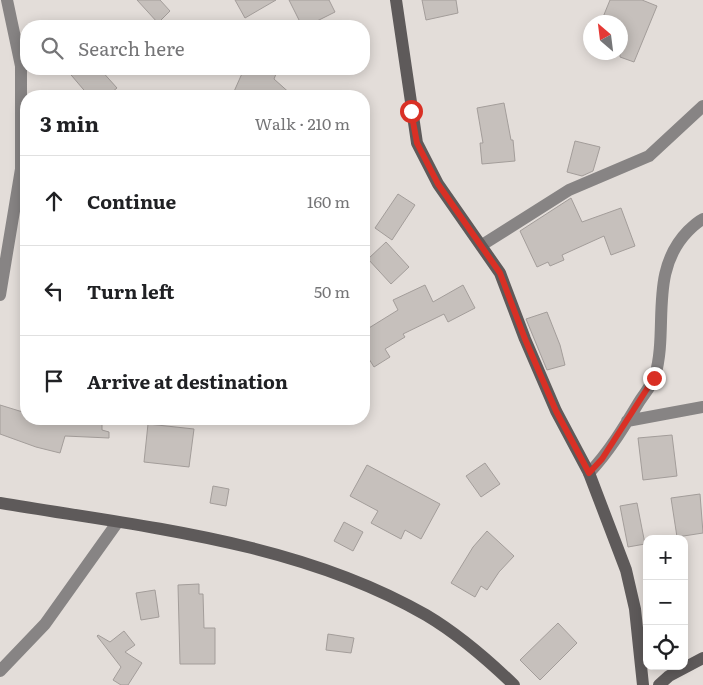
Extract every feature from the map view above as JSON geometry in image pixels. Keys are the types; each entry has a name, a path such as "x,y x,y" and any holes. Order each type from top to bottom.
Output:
{"street":[{"path":"7,0 20,61"},
{"path":"396,0 417,143 438,184 500,273 525,339 556,411 589,473 626,570 635,609 643,685"},
{"path":"21,75 21,90"},
{"path":"482,245 569,190 649,156 703,106"},
{"path":"0,295 20,175"},
{"path":"589,473 602,459 654,378 659,359 660,301 668,266 680,240 698,221 703,219"},
{"path":"627,422 703,407"},
{"path":"0,503 254,549 330,571 371,588 427,616 484,656 514,685"},
{"path":"0,671 45,624 117,523"},
{"path":"659,685 669,676 703,658"}],"building":[{"path":"137,0 160,0 170,11 161,20 155,20"},
{"path":"235,0 276,0 245,18"},
{"path":"289,0 329,0 335,12 319,20 299,20"},
{"path":"422,0 456,0 458,13 426,20"},
{"path":"610,0 642,0 657,6 634,62 628,60 628,15 604,15"},
{"path":"71,75 105,75 117,88 114,90 84,90"},
{"path":"241,75 276,75 274,79 286,90 235,90"},
{"path":"504,103 511,140 513,140 515,161 482,164 480,143 483,143 477,108"},
{"path":"575,141 600,147 593,171 582,176 567,172"},
{"path":"398,194 415,205 392,240 375,228"},
{"path":"571,198 582,222 621,208 635,246 611,255 604,236 562,255 564,260 550,266 548,262 537,267 520,231"},
{"path":"386,242 409,267 391,284 370,261 370,257"},
{"path":"425,285 433,302 463,285 475,308 448,322 444,314 403,334 405,337 385,349 390,357 374,367 370,361 370,327 398,310 393,300"},
{"path":"547,312 560,345 565,365 547,370 526,319"},
{"path":"0,405 20,411 20,425 102,425 102,430 109,432 109,438 65,436 60,453 36,447 0,434"},
{"path":"148,425 194,429 189,467 144,462"},
{"path":"672,435 677,476 643,480 638,438"},
{"path":"485,463 500,484 481,497 466,476"},
{"path":"367,465 440,504 421,539 405,530 401,539 371,523 378,511 350,496"},
{"path":"213,486 229,489 226,506 210,503"},
{"path":"700,494 703,533 677,535 671,498"},
{"path":"637,503 643,535 643,544 628,547 620,506"},
{"path":"344,522 363,532 353,551 334,541"},
{"path":"487,531 514,556 499,572 487,590 481,586 475,597 451,583 473,547"},
{"path":"199,584 199,594 203,594 204,628 215,628 215,664 180,664 178,585"},
{"path":"155,590 159,617 141,620 136,593"},
{"path":"558,623 577,643 540,680 520,660"},
{"path":"124,631 135,645 125,652 142,663 128,685 121,685 113,680 121,667 97,636 110,642"},
{"path":"328,634 354,638 351,653 326,650"}],"route":[{"path":"411,111 417,143 438,184 500,273 525,339 556,411 589,473 602,459 654,378"}]}
